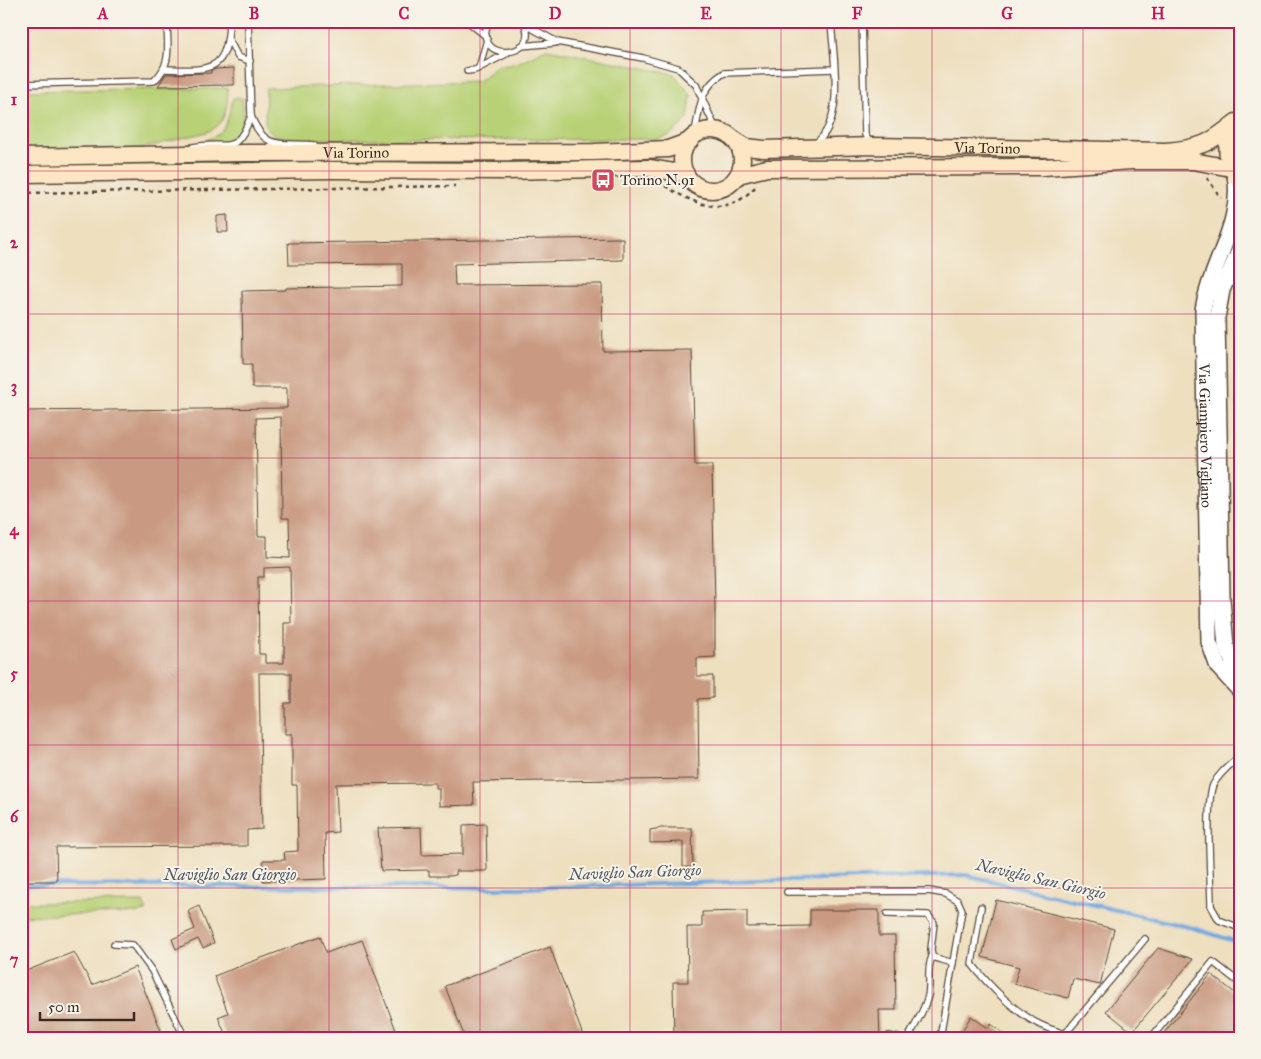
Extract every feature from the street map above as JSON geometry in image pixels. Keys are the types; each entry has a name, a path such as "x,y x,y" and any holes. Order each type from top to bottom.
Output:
{"main road":[{"name":"Via Torino","path":"729,136 746,148 872,146 1166,151 1196,148 1218,137 1238,120"},
{"path":"1235,174 1227,144 1238,120"},
{"path":"712,131 729,136 742,156 738,175 725,187 710,190 694,183 686,174 683,158 692,139 712,131"},
{"name":"Via Torino","path":"21,156 340,152 594,152 668,148 692,139"},
{"name":"Via Torino","path":"738,175 767,168 1043,167 1132,161 1193,161 1235,174"},
{"name":"Via Torino","path":"21,174 330,170 505,171 649,168 686,174"}],"street":[{"name":"Via Giampiero Vigliano","path":"1235,174 1236,207 1208,284 1203,310 1209,642 1218,667 1240,692"},
{"name":"Via Giampiero Vigliano","path":"1240,249 1222,290 1217,327 1222,599 1226,646 1233,663 1240,671"}],"lane":[{"path":"21,84 154,81 165,69 167,63 167,21"},
{"path":"165,69 204,70 218,62 229,40 230,21"},
{"path":"248,21 251,116 256,129 267,141 274,144 321,146 340,152"},
{"path":"467,21 487,38 493,48 508,53"},
{"path":"479,68 487,38 489,21"},
{"path":"811,148 825,136 833,119 835,107 831,21"},
{"path":"862,21 864,134 872,146"},
{"path":"525,23 557,42"},
{"path":"521,46 526,36 525,23"},
{"path":"229,40 238,57 250,61"},
{"path":"467,71 479,68 521,46 557,42 678,68 696,85 714,125 729,136"},
{"path":"692,139 701,97 716,78 724,73 834,69"},
{"path":"152,155 200,145 234,144 242,139 251,116"},
{"path":"1240,756 1223,771 1214,783 1210,801 1211,906 1219,920 1240,928"},
{"path":"787,892 929,891 946,894 958,901 962,910 940,1038"},
{"path":"981,907 972,964 983,978 1022,1013 1042,1026 1077,1038"},
{"path":"888,914 928,915 934,923 930,949 932,957 929,964 928,993 924,1010 908,1038"},
{"path":"1065,1034 1145,939"},
{"path":"114,944 133,945 152,971 185,1038"},
{"path":"932,957 953,963"},
{"path":"1151,1038 1213,962 1240,983"},
{"path":"889,1036 898,1038"}],"path":[{"path":"1202,174 1218,190 1222,203"},
{"path":"657,184 665,186 698,204 710,206 736,202 760,184 766,183"},
{"path":"21,193 459,186"}],"green space":[{"path":"547,49 674,74 691,95 688,119 670,135 658,139 374,140 293,138 274,135 265,126 266,88 478,81 499,65 517,63"},
{"path":"228,88 225,114 219,124 207,132 139,149 21,149 21,91"},
{"path":"233,98 242,98 243,104 242,124 237,136 227,142 206,140 218,134 226,124"},
{"path":"1240,309 1240,614 1237,318"},
{"path":"143,902 147,911 136,913 21,916 21,903"}],"building":[{"path":"234,68 234,85 158,86 166,74 211,73 211,71 216,69"},
{"path":"227,215 228,232 217,232 217,216"},
{"path":"623,238 623,260 454,264 455,285 602,284 603,351 692,350 695,465 712,465 715,606 715,657 697,658 697,676 713,676 713,698 698,699 699,779 473,782 474,805 439,806 439,788 435,788 435,783 336,784 338,832 325,833 326,879 263,881 263,860 285,860 284,852 298,851 297,785 292,785 292,734 285,734 285,703 291,703 291,673 259,673 262,829 247,830 247,846 56,847 57,881 21,881 21,411 287,408 287,388 252,388 252,364 243,364 242,291 286,290 286,288 402,286 402,264 289,265 288,243","holes":["281,417 282,518 289,518 290,558 267,557 267,536 258,536 256,418","290,567 291,623 284,623 284,663 265,663 265,654 259,654 258,577 264,577 264,568"]},
{"path":"486,824 487,871 456,871 456,875 429,876 429,870 381,871 378,828 421,827 422,855 463,854 463,825"},
{"path":"692,828 693,867 683,867 683,842 650,843 650,830"},
{"path":"996,900 1114,929 1100,985 1073,979 1068,998 1014,984 1019,967 982,957"},
{"path":"199,906 214,943 203,948 198,939 176,949 172,939 195,929 188,911"},
{"path":"810,910 879,910 879,936 895,936 896,1010 879,1010 880,1038 674,1038 673,982 688,982 687,927 702,927 702,912 747,911 747,927 810,926"},
{"path":"320,936 326,953 362,940 399,1038 227,1038 218,1017 228,1013 214,976"},
{"path":"550,947 584,1038 465,1038 445,986"},
{"path":"1158,948 1193,959 1132,1032 1106,1011"},
{"path":"74,952 92,985 135,967 164,1038 29,1038 21,1018 21,973"},
{"path":"1211,974 1240,997 1240,1038 1160,1038"},
{"path":"971,1016 988,1028 991,1024 1010,1038 958,1038"}],"waterway":[{"name":"Naviglio San Giorgio","path":"21,885 519,888 966,875 1193,928 1240,943"}],"place":[{"name":"Torino N.91","path":"603,180"}]}
